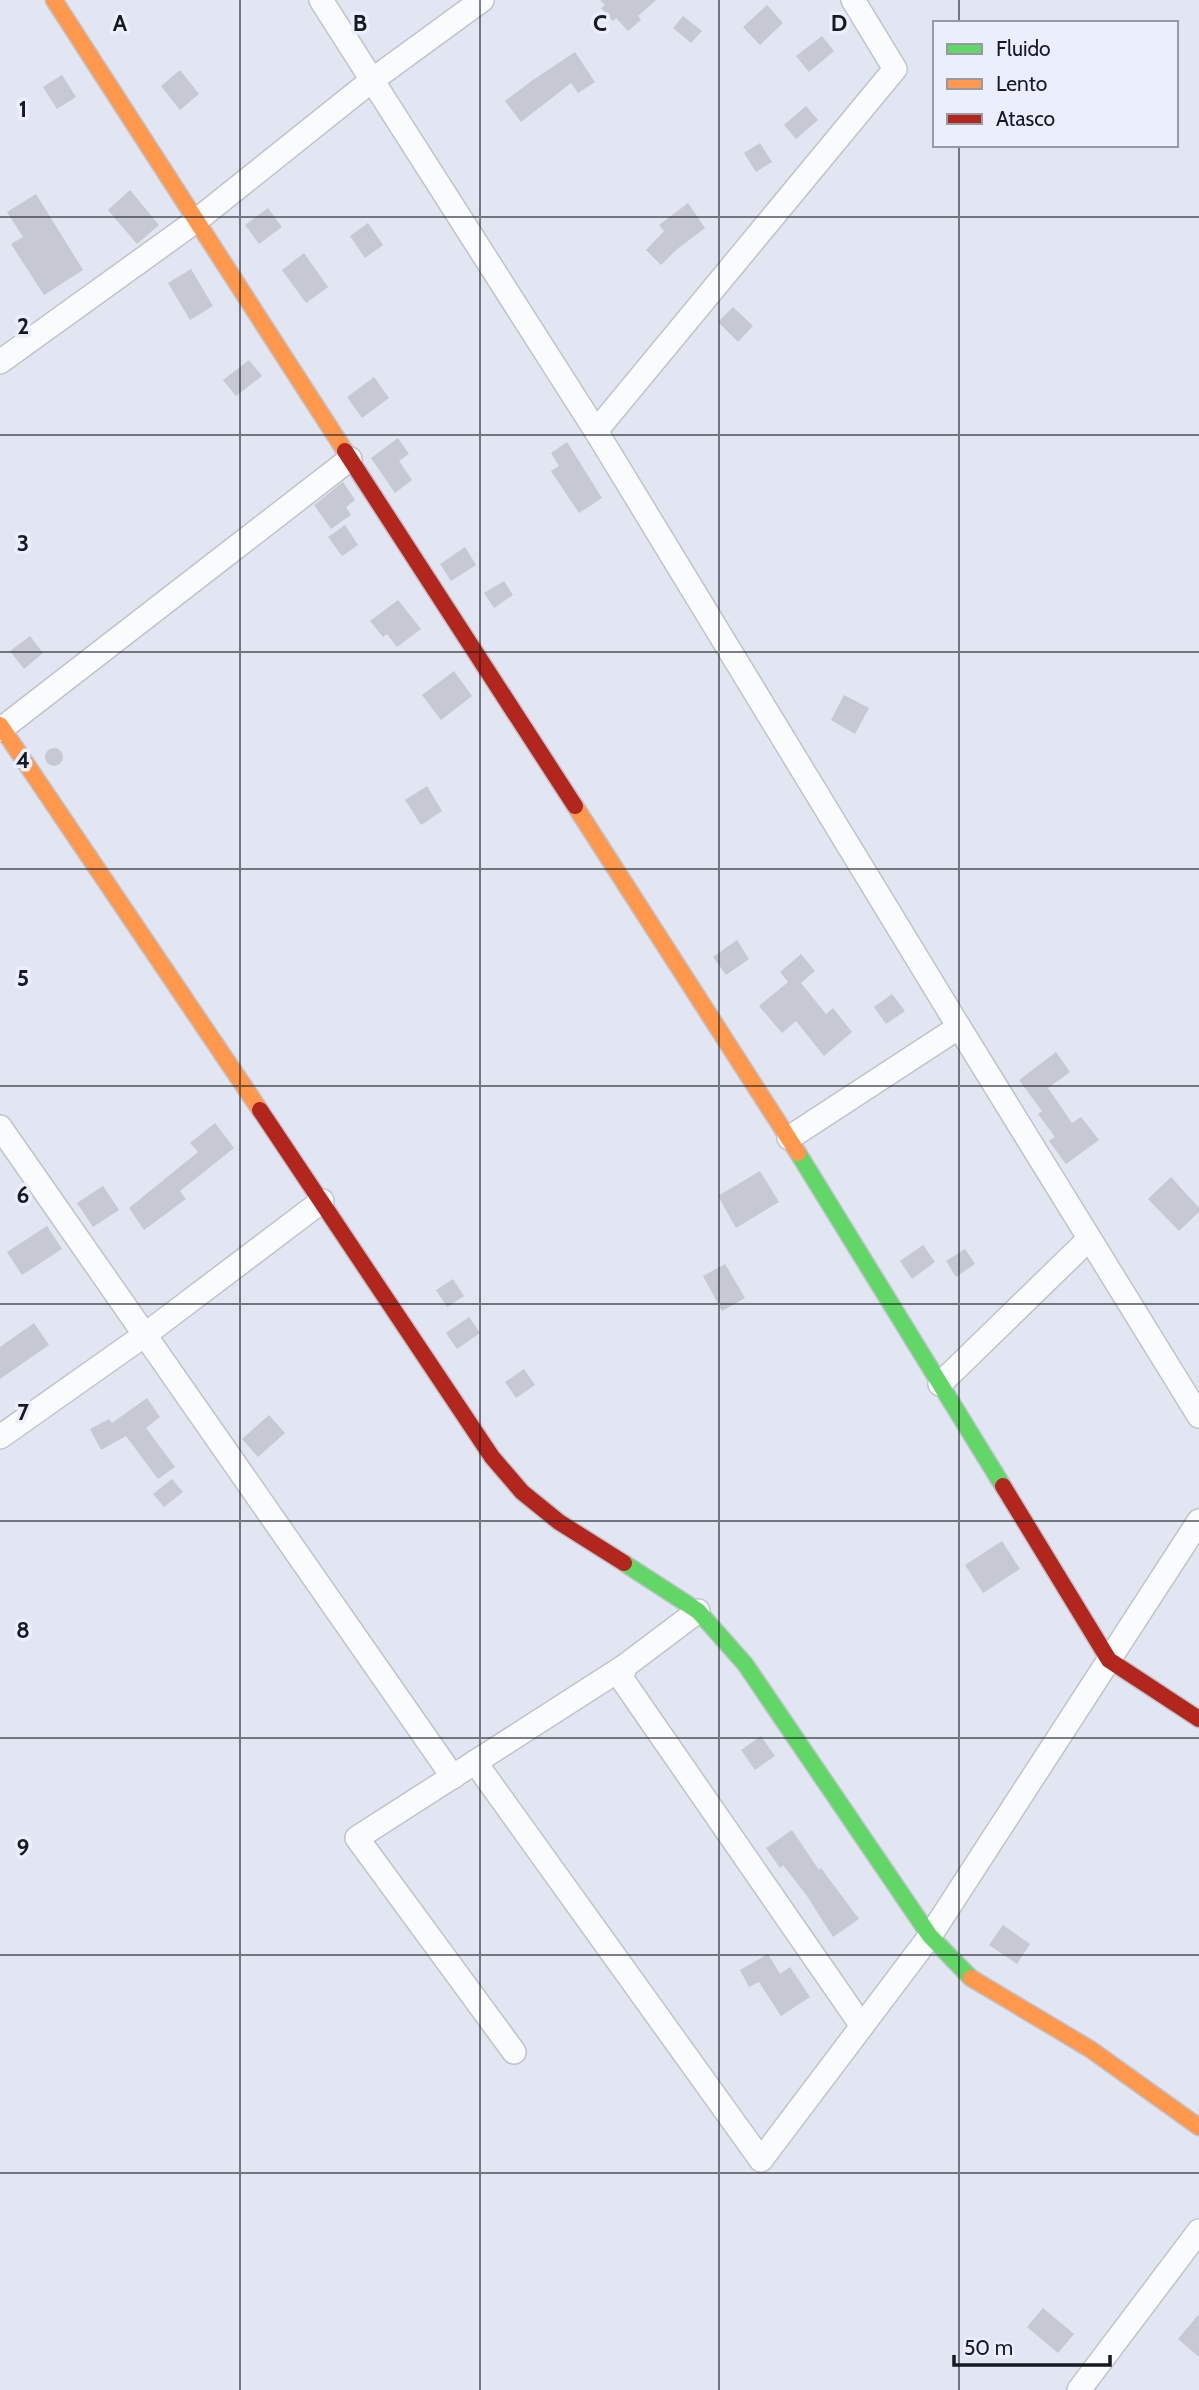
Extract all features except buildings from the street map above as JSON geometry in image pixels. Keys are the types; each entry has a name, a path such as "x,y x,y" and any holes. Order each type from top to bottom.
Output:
{"street":[{"path":"54,0 789,1138 1109,1660 1199,1719"},
{"path":"321,0 596,431 1199,1416"},
{"path":"0,362 197,219 371,81 482,0"},
{"path":"596,431 895,69 853,0"},
{"path":"350,459 1,728 492,1457 522,1492 559,1522 698,1611 745,1664 930,1936 966,1975 1090,2049 1199,2127"},
{"path":"789,1138 959,1027"},
{"path":"0,1127 453,1777"},
{"path":"0,1437 146,1334 322,1201"},
{"path":"940,1384 1089,1239"},
{"path":"475,1762 761,2160 930,1936 1199,1521"},
{"path":"514,2052 357,1838 625,1666 698,1611"},
{"path":"625,1666 622,1679 862,2026"},
{"path":"1079,2390 1199,2231"}],"traffic: fast":[{"path":"798,1153 1003,1486"},
{"path":"624,1563 698,1611 745,1664 930,1936 971,1978"}],"traffic: slow":[{"path":"54,0 345,451"},
{"path":"0,725 260,1110"},
{"path":"575,806 798,1153"},
{"path":"971,1978 1090,2049 1199,2127"}],"traffic: jam":[{"path":"345,451 575,806"},
{"path":"260,1110 492,1457 522,1492 559,1522 624,1563"},
{"path":"1003,1486 1109,1660 1199,1719"}]}
